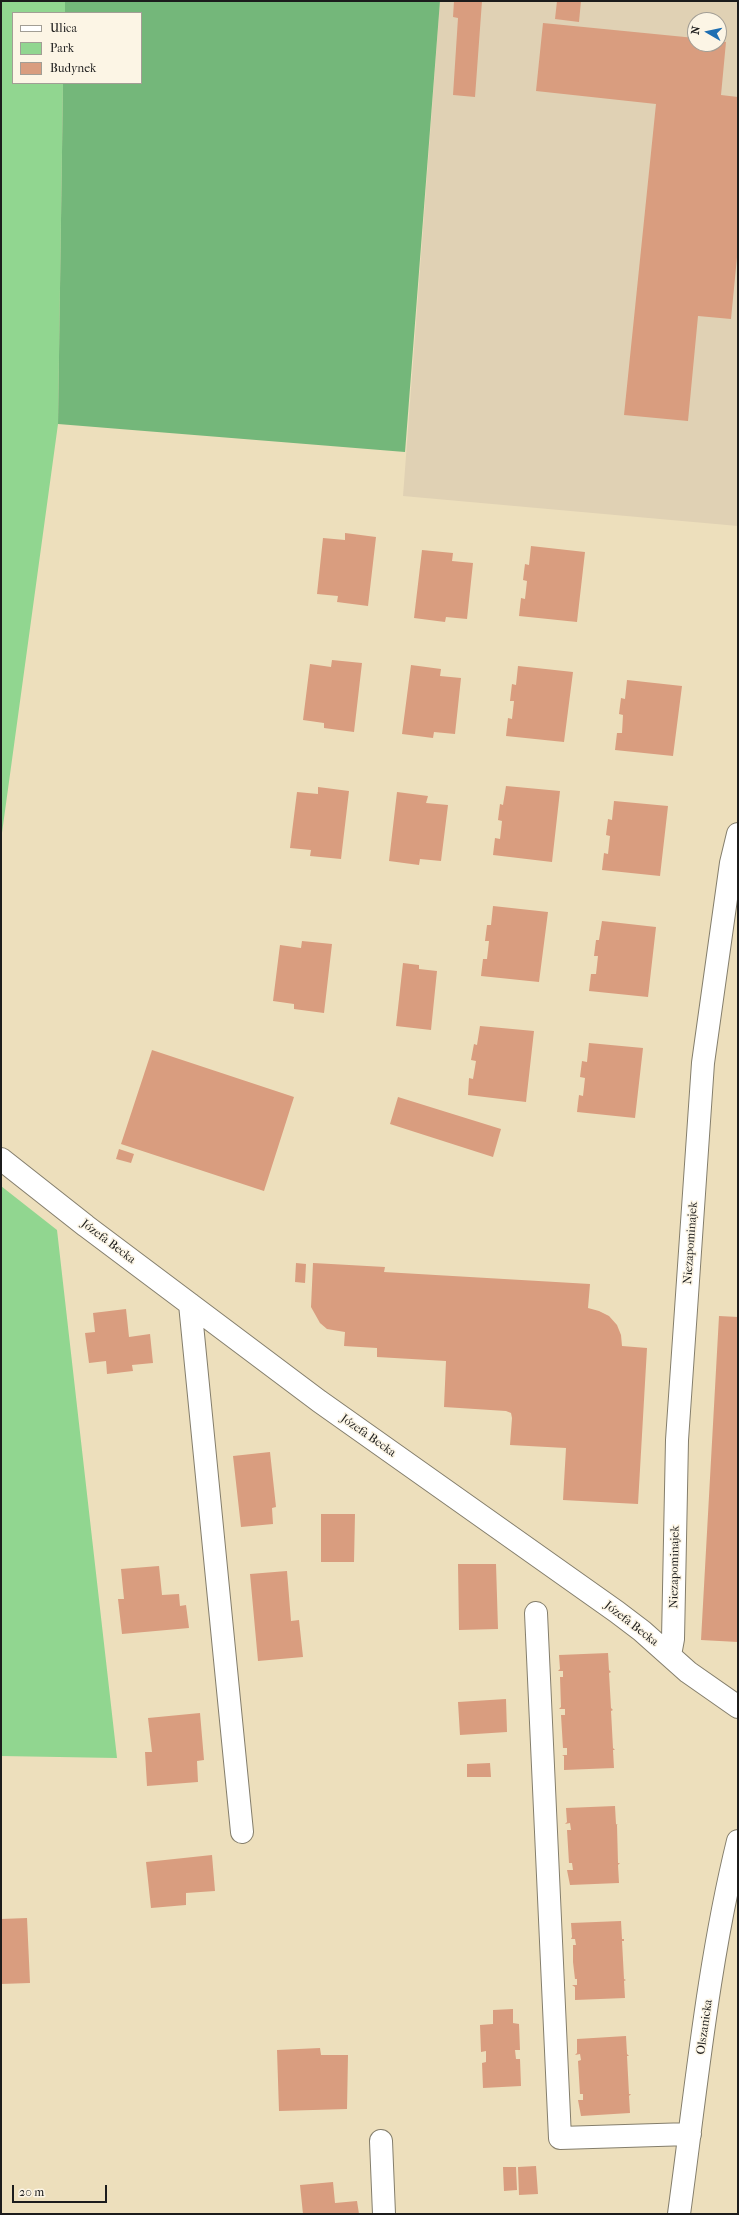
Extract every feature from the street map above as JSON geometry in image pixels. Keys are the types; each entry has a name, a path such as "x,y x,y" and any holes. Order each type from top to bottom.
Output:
{"street":[{"name":"Niezapominajek","path":"670,1655 673,1640 677,1440 704,1063 731,863 738,834"},
{"name":"Józefa Becka","path":"1,1160 319,1401 617,1612 670,1655 688,1672 738,1707"},
{"path":"190,1304 242,1832"},
{"path":"536,1613 560,2138 690,2134"},
{"name":"Olszanicka","path":"679,2214 715,1953 726,1889 738,1841"},
{"path":"381,2141 384,2214"}],"shaded area":[{"path":"440,1 738,1 738,526 403,496"}],"green space":[{"path":"1,1 65,1 65,12 12,12 12,84 63,84 58,424 1,840"},
{"path":"65,1 440,1 405,452 58,424 63,84 142,84 142,12 65,12"},
{"path":"1,1186 57,1230 117,1758 1,1756"}],"building":[{"path":"454,1 482,1 475,97 453,95 458,18 453,17"},
{"path":"557,1 581,1 579,22 555,19"},
{"path":"543,23 687,37 687,52 725,52 721,95 738,97 738,247 731,319 698,316 688,421 624,415 656,104 536,91"},
{"path":"345,533 376,537 368,606 337,602 338,596 317,594 323,538 345,540"},
{"path":"531,546 585,552 577,622 519,616 521,598 525,599 527,581 523,580 525,564 529,565"},
{"path":"422,550 453,553 452,561 473,563 467,619 446,617 445,622 414,618"},
{"path":"332,660 362,663 354,732 324,728 324,723 303,720 310,664 331,667"},
{"path":"411,665 441,669 440,676 461,678 455,734 434,732 433,738 402,734"},
{"path":"518,666 573,672 564,742 506,736 508,718 512,719 514,701 510,701 512,684 516,685"},
{"path":"627,680 682,686 673,756 615,750 617,733 622,733 623,715 619,714 621,698 625,699"},
{"path":"506,786 560,791 552,862 493,855 495,838 500,839 502,821 498,820 500,804 503,805"},
{"path":"318,787 349,791 341,859 310,856 311,850 290,848 297,792 318,794"},
{"path":"397,792 428,796 426,803 448,805 441,861 420,859 419,865 389,861"},
{"path":"614,801 668,806 660,876 602,870 604,853 608,854 610,836 606,835 608,819 612,820"},
{"path":"493,906 548,912 539,982 481,976 483,959 487,959 489,941 485,941 487,925 491,925"},
{"path":"602,921 656,927 648,997 589,991 591,974 596,974 598,956 594,956 596,940 599,940"},
{"path":"302,941 332,944 324,1013 294,1009 294,1004 273,1001 280,945 301,948"},
{"path":"403,963 419,965 419,969 437,971 431,1030 396,1026"},
{"path":"480,1026 534,1031 526,1102 468,1095 469,1078 473,1079 476,1061 471,1060 474,1044 477,1045"},
{"path":"589,1043 643,1048 635,1118 577,1112 579,1095 583,1096 585,1078 580,1077 582,1061 587,1062"},
{"path":"152,1050 294,1097 264,1191 121,1144"},
{"path":"398,1097 501,1129 493,1157 390,1124"},
{"path":"119,1149 134,1154 131,1163 116,1159"},
{"path":"296,1263 306,1264 305,1283 295,1282"},
{"path":"313,1263 385,1267 384,1272 590,1284 588,1308 609,1316 617,1325 621,1335 622,1346 647,1348 638,1504 563,1500 566,1448 510,1445 512,1418 511,1413 506,1411 444,1407 446,1361 377,1357 377,1348 344,1346 345,1332 327,1329 320,1323 311,1307"},
{"path":"126,1309 129,1337 150,1334 153,1363 132,1365 133,1371 107,1374 106,1361 89,1363 85,1333 95,1332 93,1313"},
{"path":"719,1316 738,1317 738,1642 701,1640"},
{"path":"270,1452 276,1507 272,1508 273,1524 241,1527 233,1456"},
{"path":"321,1514 355,1514 354,1562 321,1562"},
{"path":"458,1564 496,1564 498,1629 459,1630"},
{"path":"159,1566 162,1595 179,1594 180,1606 186,1605 189,1628 122,1634 118,1599 124,1599 121,1569"},
{"path":"287,1571 291,1621 299,1620 303,1657 258,1661 250,1574"},
{"path":"608,1653 609,1670 611,1672 609,1673 611,1708 613,1710 611,1711 613,1748 615,1750 613,1750 614,1768 564,1770 564,1756 562,1755 567,1755 567,1748 563,1748 561,1715 565,1715 565,1709 559,1709 561,1707 560,1677 563,1677 563,1671 558,1671 560,1669 559,1655"},
{"path":"506,1699 507,1732 460,1735 458,1702"},
{"path":"200,1713 204,1760 197,1761 198,1782 147,1786 145,1752 152,1752 148,1718"},
{"path":"490,1763 491,1777 467,1777 467,1764"},
{"path":"615,1806 616,1824 618,1825 618,1863 620,1863 618,1865 619,1883 570,1885 567,1870 573,1870 572,1863 569,1863 567,1830 571,1830 570,1823 565,1824 567,1822 566,1808"},
{"path":"212,1855 215,1891 186,1893 186,1905 151,1908 146,1862"},
{"path":"27,1918 30,1983 1,1984 1,1919"},
{"path":"621,1921 622,1939 624,1939 624,1941 622,1941 624,1979 626,1980 624,1981 625,1998 575,2000 575,1987 572,1985 577,1985 573,1962 573,1945 576,1945 575,1939 571,1939 571,1923"},
{"path":"513,2009 513,2023 519,2024 520,2050 515,2050 516,2059 520,2059 521,2086 483,2088 482,2063 486,2062 486,2051 481,2052 480,2025 493,2024 493,2010"},
{"path":"626,2036 627,2054 629,2056 627,2056 629,2094 631,2094 629,2096 630,2113 581,2116 578,2100 583,2100 583,2094 580,2094 578,2061 581,2060 580,2054 575,2055 577,2053 577,2039"},
{"path":"320,2048 321,2055 348,2055 347,2109 279,2111 277,2050"},
{"path":"536,2166 538,2194 519,2195 518,2167"},
{"path":"503,2167 516,2167 517,2190 504,2191"},
{"path":"333,2182 335,2203 357,2201 359,2214 303,2214 300,2185"}]}
